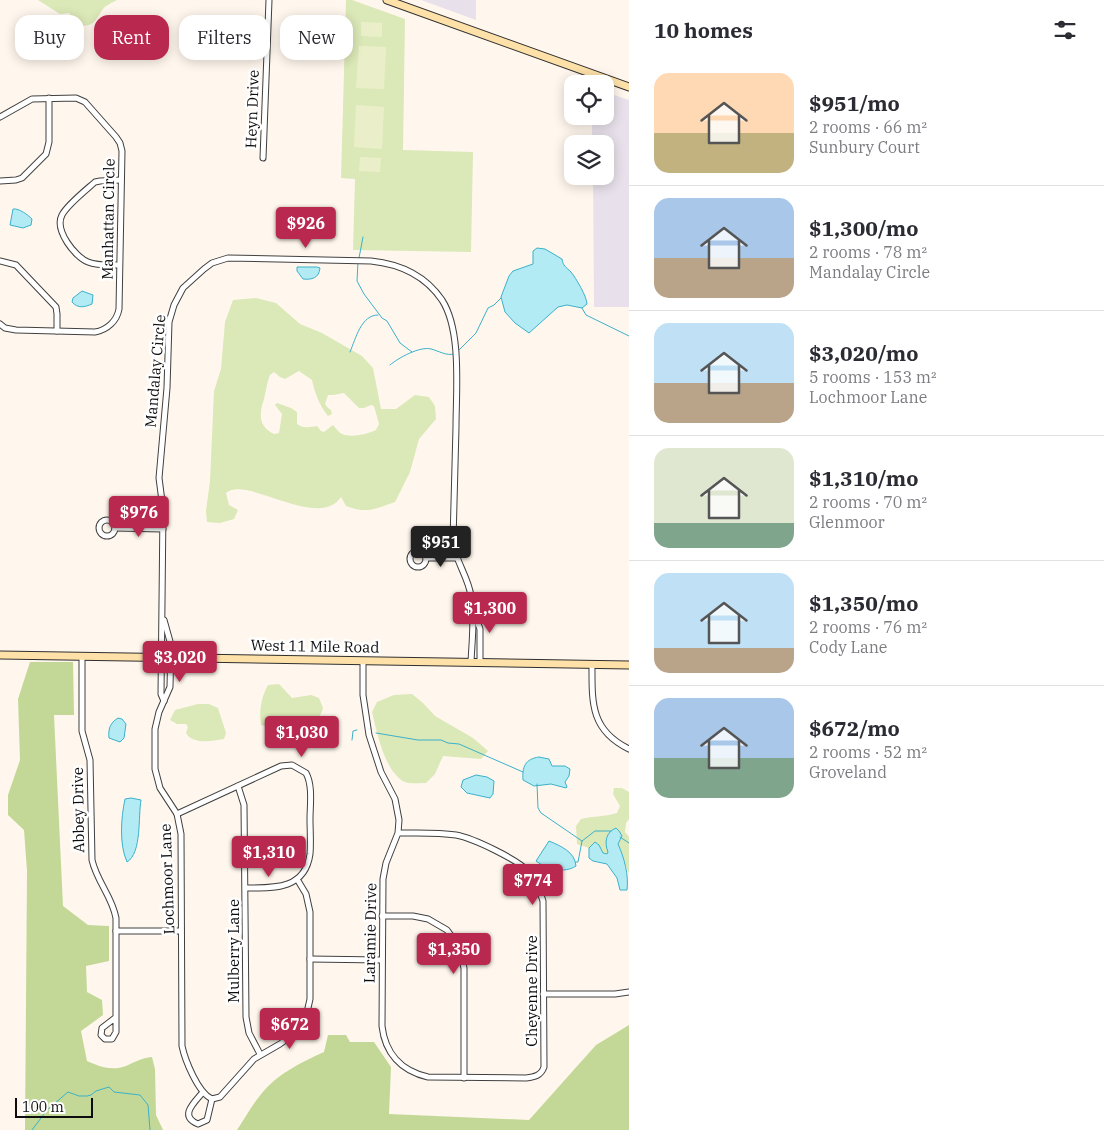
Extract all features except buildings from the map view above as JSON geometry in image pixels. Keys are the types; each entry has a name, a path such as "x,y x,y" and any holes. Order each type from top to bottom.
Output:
{"street":[{"name":"Heyn Drive","path":"263,158 269,0"},
{"path":"387,0 629,87"},
{"path":"0,181 22,178 46,154 49,142 49,98"},
{"name":"Manhattan Circle","path":"0,117 27,101 49,98 76,98 85,102 116,136 122,151 119,309 114,320 100,331 16,330 5,328 0,324"},
{"path":"119,265 97,264 85,261 61,234 60,224 63,213 95,182 121,180"},
{"name":"Mandalay Circle","path":"164,701 161,694 163,509 158,478 167,388 169,322 174,305 183,288 204,269 228,258 371,260 387,263 413,272 431,287 442,300 454,331 456,370 453,541 456,558 468,585 473,610 471,662"},
{"path":"0,262 16,265 56,307 57,331"},
{"path":"116,528 163,529"},
{"path":"426,558 456,558"},
{"path":"473,610 480,629 480,662"},
{"name":"Lochmoor Lane","path":"162,615 170,641 170,690 164,701 155,729 155,773 160,788 177,814 181,834 182,1046 186,1061 203,1092 212,1099"},
{"name":"West 11 Mile Road","path":"0,655 629,665"},
{"name":"Abbey Drive","path":"82,656 82,731 90,760 92,860 96,876 113,904 116,918 115,1018"},
{"name":"Laramie Drive","path":"363,661 363,695 369,735 381,772 397,806 399,820 398,832 384,871 382,1026 385,1043 402,1066 417,1074 435,1078 532,1078 540,1074"},
{"path":"592,664 592,693 596,716 609,736 629,748"},
{"path":"177,814 286,764 296,766 306,773 310,786 310,853 307,865 297,879 278,888 246,888"},
{"name":"Mulberry Lane","path":"238,786 244,805 246,1025 260,1054"},
{"name":"Cheyenne Drive","path":"398,832 454,834 467,838 513,860 531,874 538,884 543,901 544,1067 540,1074"},
{"path":"203,1092 190,1108 189,1115 198,1124 207,1120 212,1099 220,1097 249,1062 288,1039 304,1022 310,999 309,902 304,888 297,879"},
{"path":"382,916 412,916 428,919 447,930 458,945 464,968 464,1078"},
{"path":"116,931 181,931"},
{"path":"310,959 382,960"},
{"path":"543,994 615,994 629,992"}],"shaded area":[{"path":"421,0 476,0 476,20"},
{"path":"614,95 629,100 629,307 594,307 593,185 614,185 614,135 592,135 592,125 614,125"}],"green space":[{"path":"38,0 117,0 107,5 99,15 94,15 94,22 88,25 84,25 84,15 60,14"},
{"path":"346,0 352,0 405,19 403,150 473,152 471,252 353,250 355,179 341,178 344,60 353,60 353,15 346,15"},
{"path":"361,22 382,23 382,37 361,36"},
{"path":"359,46 386,47 384,89 356,88"},
{"path":"356,105 384,107 382,149 354,147"},
{"path":"360,157 381,158 380,172 359,171"},
{"path":"256,298 276,303 300,324 322,333 362,356 373,368 381,409 396,409 415,395 429,397 435,406 436,419 419,439 410,472 395,502 376,508 359,510 346,506 341,497 332,505 320,508 306,507 247,490 235,490 226,493 229,505 238,510 234,519 220,523 207,522 206,511 210,481 214,391 221,369 225,322 233,300","holes":["299,371 312,380 314,390 328,416 332,414 325,404 328,395 344,393 359,408 374,406 379,424 376,430 350,436 341,433 333,425 324,432 317,426 302,427 297,424 297,412 277,403 275,405 282,414 279,433 274,434 269,431 262,423 261,415 270,375 274,372 285,379"]},
{"path":"30,662 73,662 74,715 54,715 63,906 88,925 109,926 109,961 86,966 87,992 102,1000 103,1015 81,1031 87,1061 101,1067 116,1068 152,1057 155,1069 156,1115 163,1130 25,1130 27,871 24,830 8,815 8,795 20,760 18,699"},
{"path":"279,684 292,698 311,695 319,698 323,708 319,716 317,718 300,719 289,725 277,724 269,727 261,725 260,715 264,694 268,685"},
{"path":"412,694 435,716 473,738 488,751 481,759 443,756 435,774 426,783 403,781 394,773 385,757 372,712 377,702 394,695"},
{"path":"198,704 209,704 218,708 226,733 224,739 198,741 189,737 186,733 188,727 186,724 177,724 170,720 175,710"},
{"path":"614,788 622,788 629,792 629,819 626,823 625,832 629,837 629,874 618,843 607,854 603,853 595,842 589,848 577,844 576,826 581,819 617,813 620,806 613,794"},
{"path":"629,1025 629,1130 237,1130 268,1086 282,1074 324,1052 328,1035 346,1035 350,1042 374,1042 391,1067 389,1114 529,1120 596,1045"}],"water":[{"path":"13,209 21,211 30,217 32,219 31,225 23,228 10,225"},
{"path":"537,248 545,249 562,259 564,265 578,283 587,304 582,308 567,305 558,307 529,333 515,323 505,312 501,297 509,276 513,271 533,264 533,251"},
{"path":"297,267 320,268 317,276 312,279 303,279 297,271"},
{"path":"82,291 93,295 92,304 84,307 72,302 73,298"},
{"path":"118,718 122,719 126,724 124,738 120,742 109,738 110,726"},
{"path":"539,757 549,759 552,766 565,766 570,769 569,776 565,782 566,788 551,784 534,786 523,780 525,764"},
{"path":"476,775 487,777 494,781 493,794 490,798 467,793 461,787 463,780"},
{"path":"125,799 141,800 137,843 132,857 127,862 122,839 122,814"},
{"path":"616,828 622,836 618,844 626,866 627,890 620,890 617,878 607,864 593,861 589,858 589,848 595,842 603,853 607,854 608,835"},
{"path":"549,841 563,847 570,853 576,866 566,870 556,870 536,861"}],"waterway":[{"path":"359,258 363,237"},
{"path":"358,262 357,281 364,294 382,318 387,321 400,343 412,352"},
{"path":"457,352 476,333 488,308 501,298"},
{"path":"582,308 586,315 629,336"},
{"path":"350,352 363,323 372,316 378,315"},
{"path":"390,365 398,359 421,349 454,354"},
{"path":"352,740 353,731 357,730"},
{"path":"376,733 418,740 441,740 459,744 523,772"},
{"path":"537,784 538,808 541,813 582,841"},
{"path":"576,862 578,862 582,841 595,831 611,831"},
{"path":"620,837 629,843"},
{"path":"32,1130 47,1110 68,1092 79,1096 87,1096 109,1087 114,1092 140,1095 148,1105 150,1130"}]}
